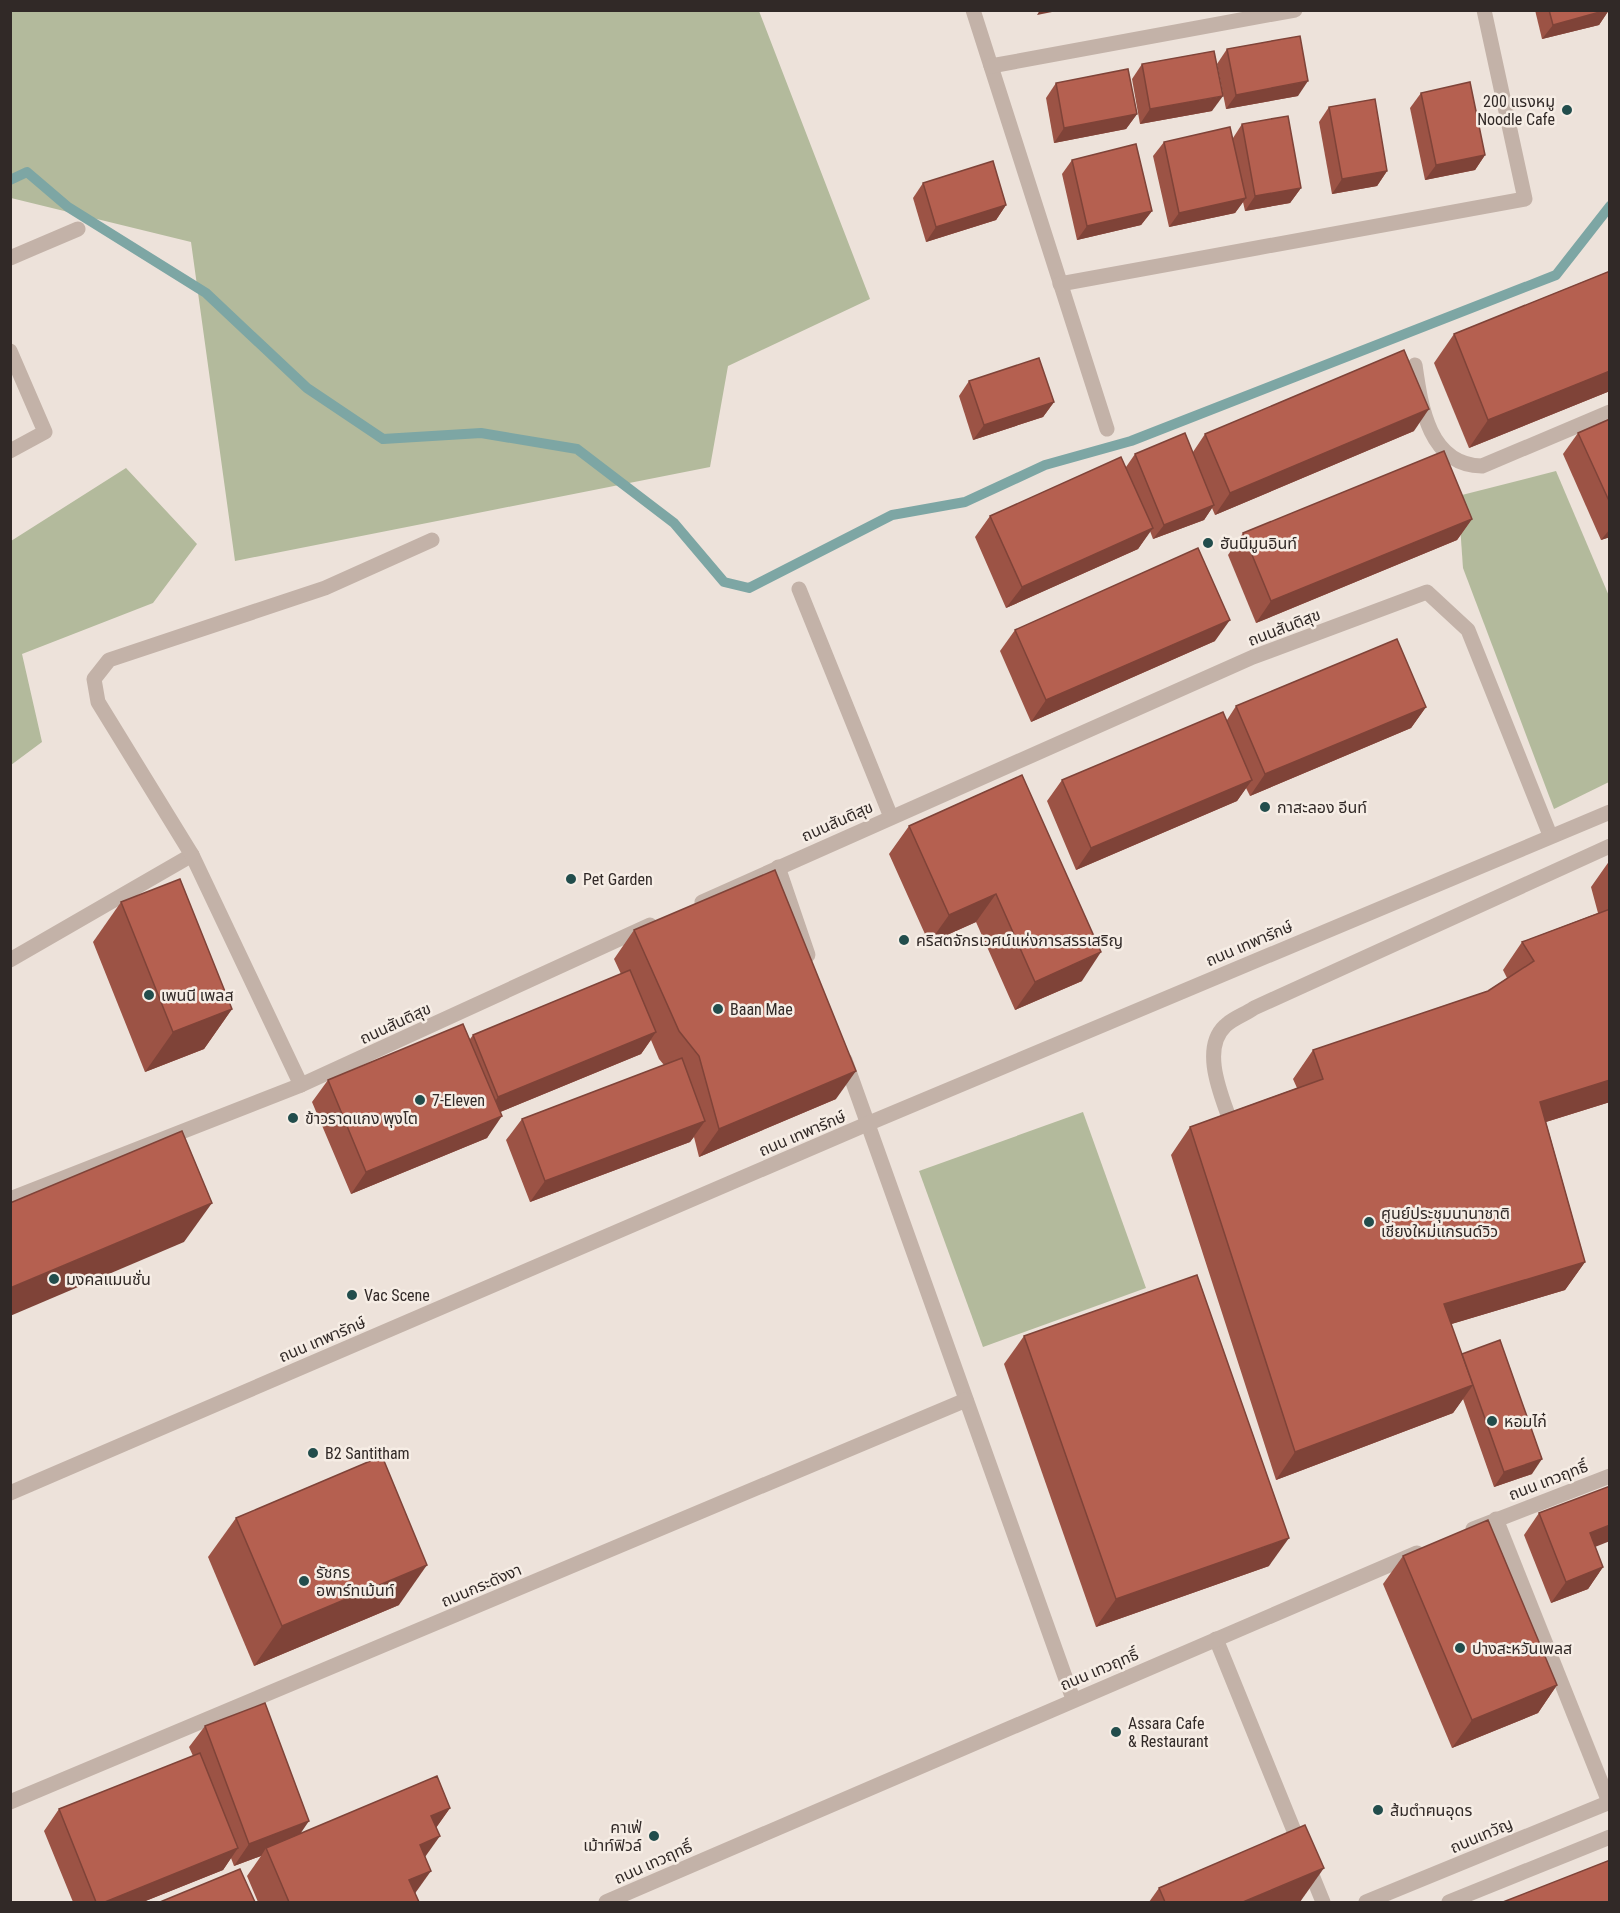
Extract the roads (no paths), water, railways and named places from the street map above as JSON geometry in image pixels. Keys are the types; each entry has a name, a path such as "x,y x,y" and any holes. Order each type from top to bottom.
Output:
{"street":[{"path":"973,10 1107,429"},
{"path":"991,66 1295,10"},
{"path":"1060,284 1525,199 1484,10"},
{"path":"10,258 78,229"},
{"path":"10,351 45,432 10,451"},
{"path":"1414,365 1421,407 1441,449 1465,466 1482,466 1610,412"},
{"path":"301,1085 192,855 98,702 94,679 109,660 325,588 432,540"},
{"path":"800,589 891,817"},
{"name":"ถนนสันติสุข","path":"691,907 1253,657 1427,592 1468,630 1550,836"},
{"name":"ถนน เทพารักษ์","path":"10,1493 867,1124 1610,812"},
{"path":"1227,1112 1212,1048 1225,1026 1254,1008 1610,846"},
{"path":"10,960 192,855"},
{"path":"778,867 813,968"},
{"name":"ถนนสันติสุข","path":"10,1199 301,1085 669,917"},
{"path":"840,1046 1073,1699"},
{"name":"ถนนกระดังงา","path":"10,1802 966,1400"},
{"name":"ถนน เทวฤทธิ์","path":"1464,1533 1610,1476"},
{"path":"1496,1519 1609,1802"},
{"name":"ถนน เทวฤทธิ์","path":"606,1902 1073,1699 1431,1547"},
{"path":"1216,1639 1323,1902"},
{"name":"ถนนเทวัญ","path":"1366,1902 1609,1802"},
{"path":"1449,1902 1610,1837"}],"waterway":[{"path":"10,180 27,172 68,207 206,293 307,388 383,439 481,433 577,449 674,523 724,582 749,588 892,515 965,502 1045,465 1131,441 1556,275 1610,206"}],"place":[{"name":"200 แรงหมู Noodle Cafe","path":"1567,110"},
{"name":"ฮันนีมูนอินท์","path":"1208,543"},
{"name":"กาสะลอง อีนท์","path":"1265,807"},
{"name":"Pet Garden","path":"571,879"},
{"name":"คริสตจักรเวศน์แห่งการสรรเสริญ","path":"904,940"},
{"name":"เพนนี เพลส","path":"149,995"},
{"name":"Baan Mae","path":"718,1009"},
{"name":"7-Eleven","path":"420,1100"},
{"name":"ข้าวราดแกง พุงโต","path":"293,1118"},
{"name":"ศูนย์ประชุมนานาชาติ เชียงใหม่แกรนด์วิว","path":"1369,1222"},
{"name":"มงคลแมนชั่น","path":"54,1279"},
{"name":"Vac Scene","path":"352,1295"},
{"name":"หอมไก๋","path":"1492,1421"},
{"name":"B2 Santitham","path":"313,1453"},
{"name":"รัชกร อพาร์ทเม้นท์","path":"304,1581"},
{"name":"ปางสะหวันเพลส","path":"1460,1648"},
{"name":"Assara Cafe & Restaurant","path":"1116,1732"},
{"name":"ส้มตำฅนอุดร","path":"1378,1810"},
{"name":"คาเฟ่ เม้าท์ฟิวล์","path":"654,1836"}]}
